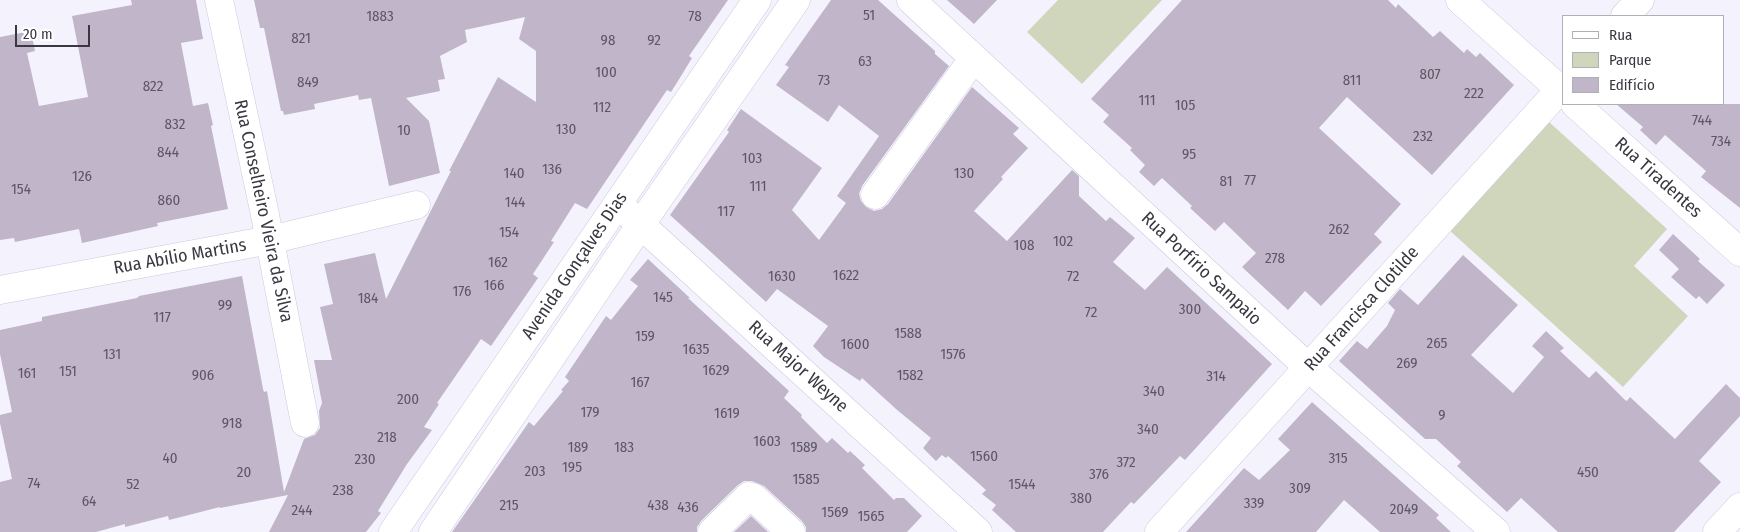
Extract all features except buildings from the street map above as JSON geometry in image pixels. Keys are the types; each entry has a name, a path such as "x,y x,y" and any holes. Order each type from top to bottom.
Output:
{"street":[{"name":"Rua Conselheiro Vieira da Silva","path":"218,0 270,240 305,423"},
{"name":"Avenida Gonçalves Dias","path":"393,532 757,0"},
{"name":"Avenida Gonçalves Dias","path":"433,532 641,224 796,0"},
{"name":"Rua Porfírio Sampaio","path":"911,0 1309,368 1496,532"},
{"name":"Rua Tiradentes","path":"1460,0 1562,89"},
{"path":"1626,15 1640,0"},
{"path":"875,195 973,59"},
{"name":"Rua Francisca Clotilde","path":"1159,532 1562,97"},
{"name":"Rua Tiradentes","path":"1579,105 1740,252"},
{"name":"Rua Major Weyne","path":"618,204 978,532"},
{"name":"Rua Abílio Martins","path":"0,290 270,240 416,205"},
{"path":"712,532 749,496 792,532"},
{"path":"1716,532 1740,507"}],"green space":[{"path":"1058,0 1162,0 1082,84 1027,32"},
{"path":"1548,121 1667,229 1634,266 1688,316 1623,387 1449,230"}]}
